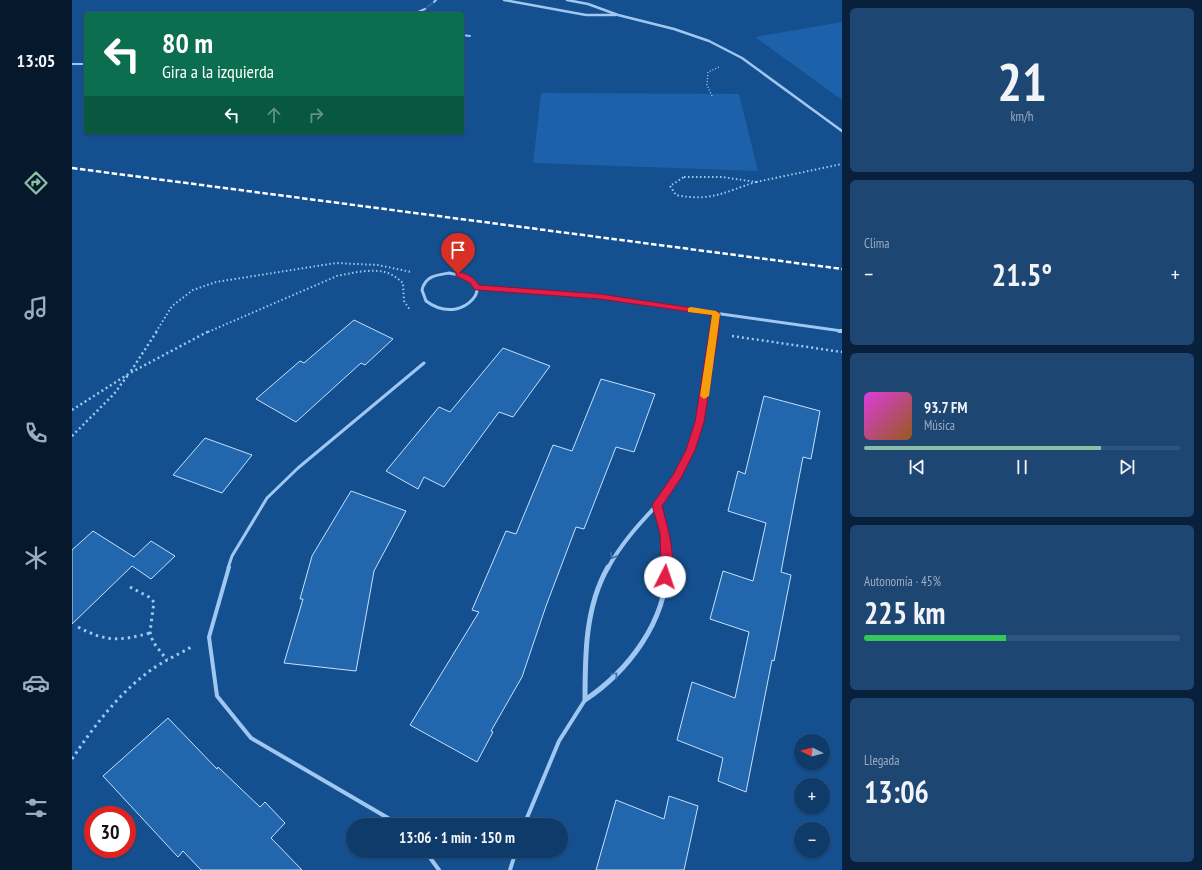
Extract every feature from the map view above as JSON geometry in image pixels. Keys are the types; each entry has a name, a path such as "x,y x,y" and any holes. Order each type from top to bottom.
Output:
{"street":[{"path":"504,0 586,15 618,15"},
{"path":"567,0 588,4 618,15 674,29 709,41 742,58 842,131"},
{"path":"440,274 458,274 473,282 477,287 477,295 472,302 463,307 451,309 439,308 429,304 423,298 421,290 424,283 431,277 440,274"},
{"path":"477,287 600,297 842,331"},
{"path":"704,395 716,314"},
{"path":"657,505 665,533 667,562 663,592 653,622 637,651 614,677 585,700 586,647 589,622 595,597 613,555 626,536 640,520 657,505"}],"lane":[{"path":"418,12 425,9"},
{"path":"464,35 470,36"},
{"path":"72,64 84,64"},
{"path":"388,818 251,738 217,696 209,637 232,556 267,498 298,468 424,363"},
{"path":"657,505 676,478 690,450 700,422 704,395"},
{"path":"527,818 559,741 585,700"},
{"path":"430,858 439,870"},
{"path":"510,870 514,858"}],"path":[{"path":"712,96 707,91 706,84 708,72 742,58"},
{"path":"758,182 722,177 684,177 670,186 676,195 691,199 710,199 758,182 842,164"},
{"path":"72,436 114,394 135,367 172,306 193,290 216,282 336,264 378,265 431,277"},
{"path":"130,587 149,597 154,602 154,611 150,622 150,633 155,646 167,660"},
{"path":"78,627 105,640 120,641 150,633"},
{"path":"72,759 94,727 110,709 151,671 167,660 209,637"}],"shaded area":[{"path":"842,22 842,100 755,37"},
{"path":"541,93 739,94 758,171 533,163"}],"building":[{"path":"354,320 393,339 365,365 361,363 296,422 256,399 300,361 304,363"},
{"path":"503,348 550,366 513,417 499,412 444,487 424,477 418,489 386,471 439,407 450,412"},
{"path":"601,379 655,394 634,452 616,447 584,529 576,527 546,606 522,677 491,731 493,732 477,762 410,725 479,612 472,610 506,531 516,534 553,445 572,451"},
{"path":"764,396 820,411 811,459 803,457 781,572 791,575 774,661 772,660 746,792 718,781 723,758 677,740 692,682 735,698 749,632 710,619 723,571 753,581 766,523 728,511 738,471 745,474"},
{"path":"205,438 252,455 222,493 173,475"},
{"path":"351,491 406,511 374,571 356,671 284,663 303,599 300,599 312,556"},
{"path":"93,531 134,557 151,541 175,556 151,579 132,566 72,624 72,550"},
{"path":"168,718 217,769 218,767 260,807 265,802 285,823 271,838 302,870 201,870 183,851 178,857 136,812 136,806 131,806 103,776"},
{"path":"669,796 698,806 684,870 596,870 616,800 664,819"}],"tunnel":[{"path":"425,9 434,2"}],"railway":[{"path":"72,168 842,269"}],"slow traffic":[{"path":"691,310 716,314 704,396"}],"route":[{"path":"458,274 467,277 477,287 600,297 716,314 700,422 690,450 676,478 657,505 665,533 667,562 665,577"}]}
